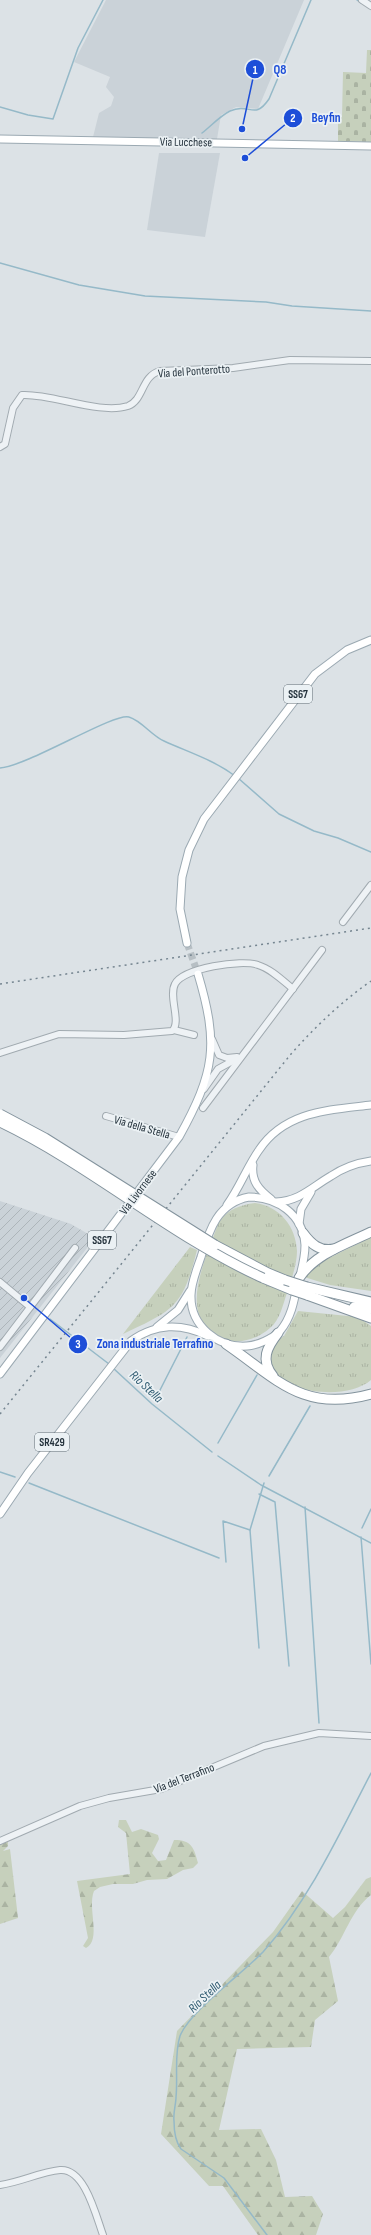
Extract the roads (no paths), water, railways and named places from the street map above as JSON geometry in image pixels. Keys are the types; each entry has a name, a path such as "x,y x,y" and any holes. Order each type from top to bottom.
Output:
{"highway":[{"path":"0,1114 45,1138 215,1245 309,1293 371,1318"},
{"path":"0,1122 67,1160 226,1260 292,1290 371,1309"},
{"path":"301,1229 314,1245 321,1249 341,1247"},
{"path":"300,1278 314,1262 371,1232"},
{"path":"309,1293 371,1297"},
{"path":"335,1295 371,1302"},
{"path":"278,1333 268,1348 265,1361 269,1371 280,1383"},
{"path":"226,1344 280,1383 297,1393 316,1398 350,1398 371,1394"},
{"path":"350,1398 371,1388"}],"main road":[{"name":"Via Lucchese","path":"0,139 371,146"},
{"name":"SS67","path":"187,943 180,901 186,860 202,823 236,776 315,674 346,650 371,640"},
{"name":"SS67","path":"198,974 208,1010 211,1035 209,1069 201,1094 200,1105"},
{"name":"Via Livornese","path":"0,1374 179,1137 200,1105"},
{"path":"312,1190 303,1205 301,1229 305,1249 300,1278 290,1312 278,1333 262,1342 252,1345 226,1344 217,1340 203,1327 195,1315 191,1299 192,1287 211,1227 240,1187 253,1160 271,1136 296,1118 320,1111 371,1105"},
{"path":"253,1160 252,1171 254,1181 261,1191 292,1214 301,1229"},
{"path":"225,1208 236,1201 249,1198 275,1201 294,1200 312,1190 338,1172 371,1161"},
{"name":"SR429","path":"0,1514 28,1473 131,1341 153,1329 178,1310 192,1287"},
{"name":"SR429","path":"153,1329 168,1326 185,1327 217,1340"}],"street":[{"path":"362,0 371,6"},
{"name":"Via del Ponterotto","path":"0,447 5,444 13,408 22,395 30,395 68,403 123,407 134,402 146,380 154,372 233,368 290,360 371,361"},
{"path":"343,922 371,885"},
{"name":"Via Livornese","path":"200,1105 242,1055 322,950"},
{"path":"174,1030 176,1022 173,987 179,978 190,972 235,964 253,963 270,971 293,989"},
{"path":"0,1053 59,1034 124,1035 174,1030 194,1035"},
{"name":"SS67","path":"211,1035 213,1044 219,1055 231,1058 242,1055"},
{"name":"Via Livornese","path":"201,1094 218,1069 242,1055"},
{"name":"Via della Stella","path":"106,1116 179,1137"},
{"path":"0,1347 75,1248"},
{"path":"0,1282 30,1307"},
{"name":"Via del Terrafino","path":"0,1841 80,1806 109,1798 161,1789 264,1746 319,1733 371,1736"},
{"path":"0,2184 60,2170 74,2173 80,2178 103,2235"}],"waterway":[{"path":"0,107 28,115 53,119 78,48 103,0"},
{"path":"202,133 226,113 242,108 255,110 259,109 269,99 311,0"},
{"path":"357,0 361,3"},
{"path":"0,263 79,285 145,296 266,302 292,306 371,311"},
{"path":"0,768 13,765 30,758 107,723 129,717 134,719 160,739 210,761 235,776"},
{"path":"238,778 279,814 314,831 338,838 371,852"},
{"name":"Rio Stella","path":"50,1319 109,1364"},
{"path":"158,1394 187,1337"},
{"name":"Rio Stella","path":"113,1368 152,1404 212,1452"},
{"path":"218,1443 257,1375"},
{"path":"269,1476 310,1406"},
{"name":"Rio Stella","path":"218,1456 261,1485 371,1543"},
{"path":"0,1472 15,1477"},
{"path":"29,1483 219,1558"},
{"path":"259,1648 250,1530 264,1483"},
{"path":"259,1494 275,1502 289,1666"},
{"path":"305,1507 319,1723"},
{"path":"362,1528 371,1509"},
{"path":"226,1562 223,1521 250,1530"},
{"path":"361,1537 371,1664"},
{"name":"Rio Stella","path":"267,2235 224,2178 181,2149 177,2143 174,2112 176,2100 178,2043 185,2026 205,2004 254,1961 280,1932 309,1889 335,1843 371,1773"}],"tunnel":[{"path":"187,943 198,974"}],"railway":[{"path":"0,984 371,928"},
{"path":"0,1414 291,1054 329,1015 349,997 371,981"}],"place":[{"name":"Q8","path":"242,129"},
{"name":"Beyfin","path":"245,158"},
{"name":"Zona industriale Terrafino","path":"24,1298"}]}
